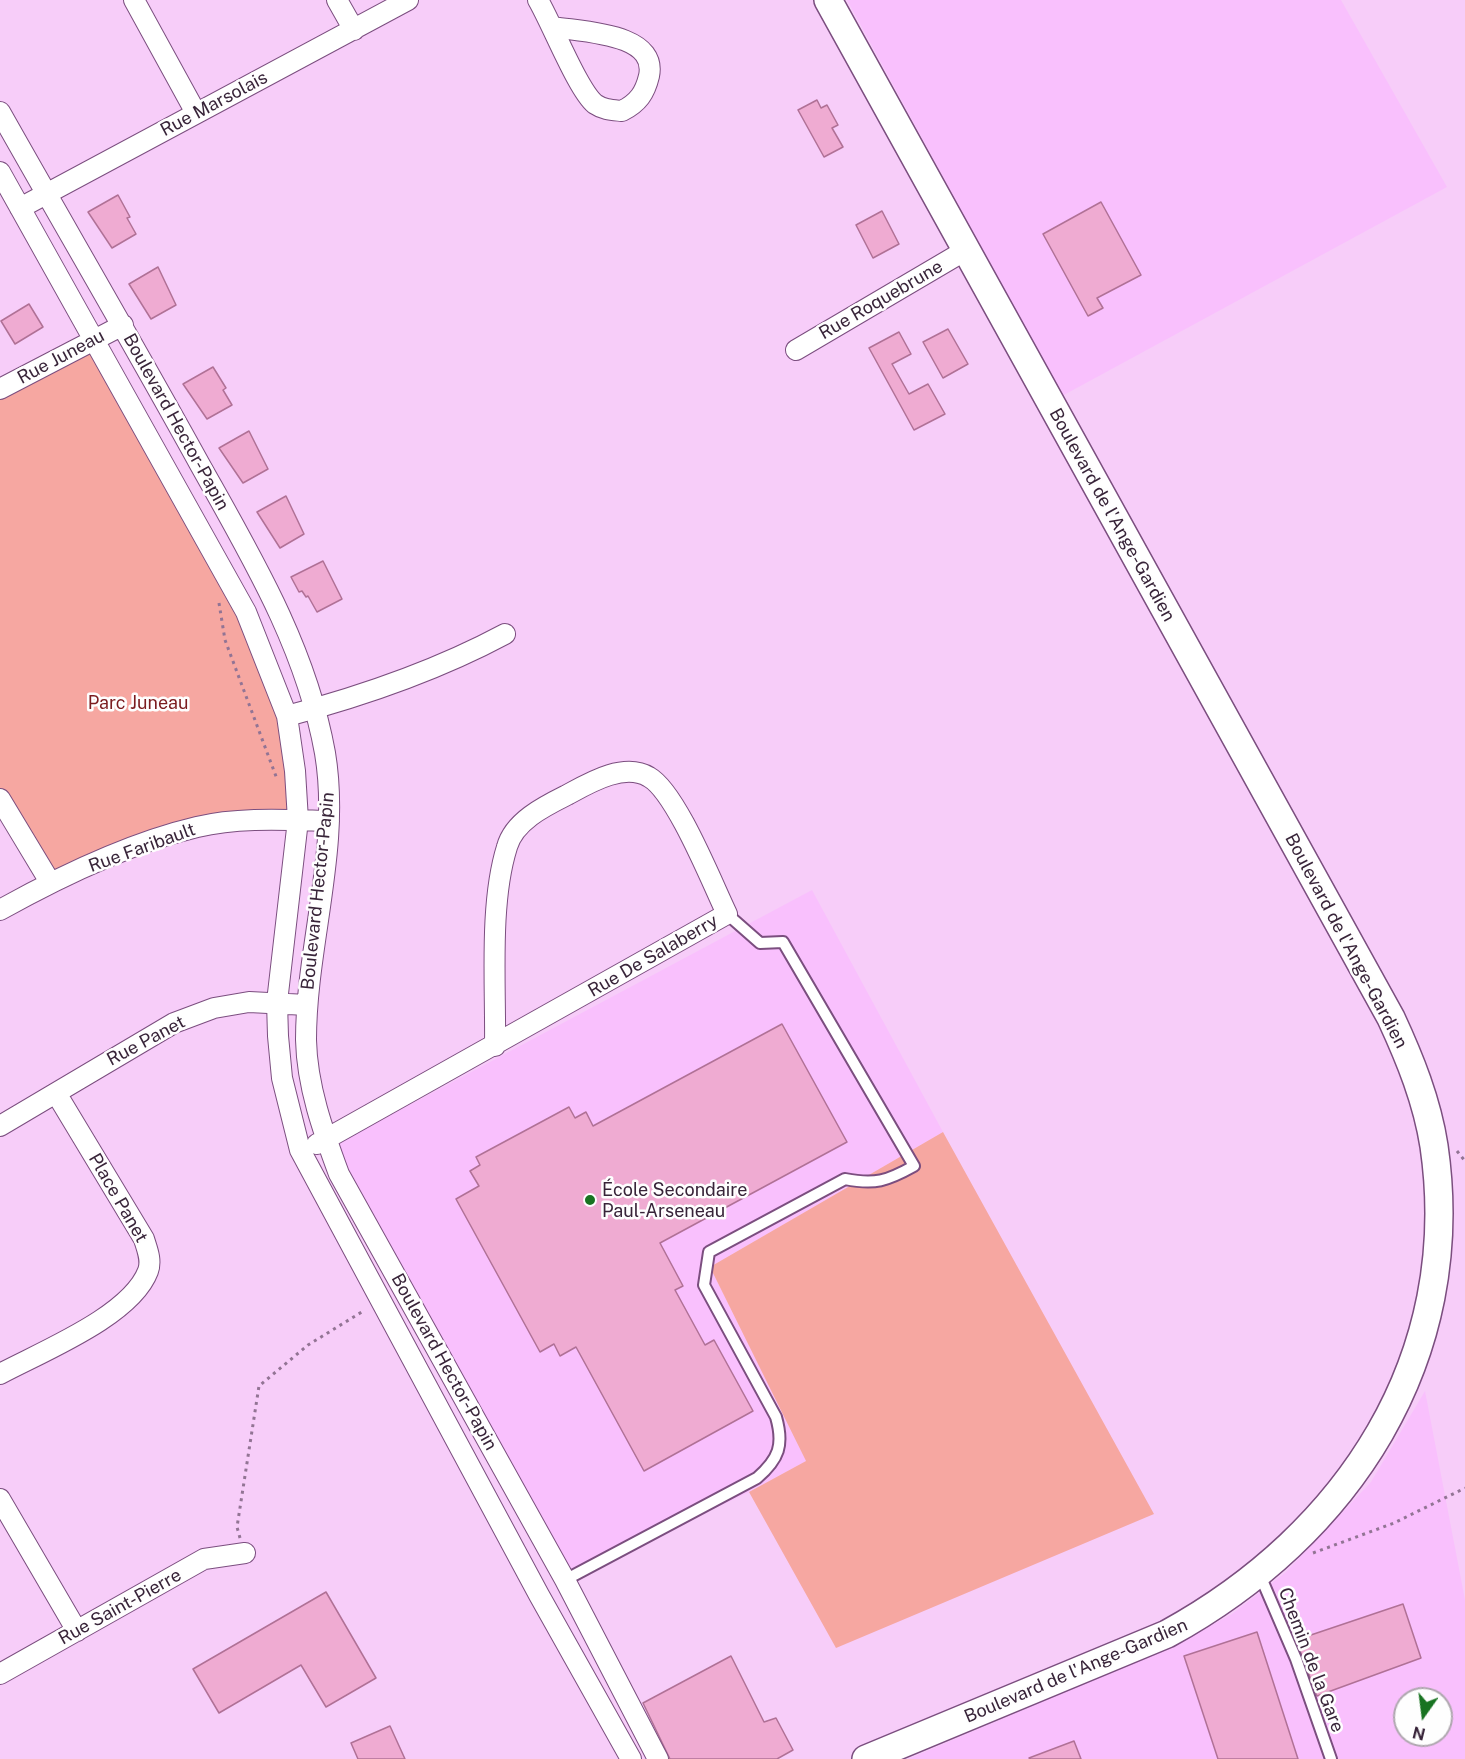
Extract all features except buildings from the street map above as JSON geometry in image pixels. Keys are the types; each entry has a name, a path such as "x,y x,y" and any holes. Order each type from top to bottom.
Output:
{"main road":[{"name":"Boulevard de l'Ange-Gardien","path":"828,0 1380,998 1410,1061 1425,1104 1438,1177 1439,1233 1428,1317 1416,1357 1400,1397 1364,1462 1300,1536 1259,1573 1203,1615 1167,1634 866,1759"}],"street":[{"path":"134,0 196,113"},
{"path":"337,0 354,30"},
{"name":"Rue Marsolais","path":"20,208 408,0"},
{"path":"538,0 554,27 577,78 594,103 607,110 622,111 642,96 650,70 648,58 641,49 618,38 554,27"},
{"name":"Boulevard Hector-Papin","path":"0,112 123,325 257,568 288,631 316,708 328,775 329,821 307,1005 306,1043 310,1081 326,1141 339,1174 565,1580 658,1759"},
{"name":"Boulevard Hector-Papin","path":"0,172 246,612 287,716 296,771 298,820 277,1002 282,1078 300,1150 538,1595 631,1759"},
{"name":"Rue Roquebrune","path":"796,350 966,250"},
{"name":"Rue Juneau","path":"0,389 92,339 123,325"},
{"path":"287,716 453,661 505,634"},
{"name":"Rue De Salaberry","path":"300,1150 326,1141 495,1046 727,914 668,795 648,776 626,773 606,775 556,801 516,828 507,844 500,873 495,1046"},
{"path":"0,799 50,882"},
{"name":"Rue Faribault","path":"0,910 50,882 134,847 198,827 264,819 329,821"},
{"name":"Rue Panet","path":"0,1126 174,1023 214,1008 249,1002 307,1005"},
{"name":"Place Panet","path":"0,1374 114,1312 139,1290 148,1271 150,1261 144,1239 56,1094"},
{"path":"0,1499 77,1631"},
{"name":"Rue Saint-Pierre","path":"0,1674 204,1559 244,1553"},
{"path":"538,1595 565,1580"}],"lane":[{"path":"565,1580 757,1478 770,1467 777,1452 782,1438 776,1417 704,1285 705,1266 709,1252 845,1179 869,1183 891,1178 914,1166 783,942 760,943 727,914"},
{"name":"Chemin de la Gare","path":"1259,1573 1296,1659 1331,1759"}],"path":[{"path":"219,602 225,640 280,786"},
{"path":"244,1553 237,1527 259,1386 309,1345 380,1303"},
{"path":"1311,1554 1394,1523 1465,1488"}],"shaded area":[{"path":"847,0 1341,0 1447,187 1062,396"},
{"name":"École Secondaire Paul-Arseneau","path":"812,890 943,1132 710,1267 806,1461 749,1492 565,1580 327,1149"},
{"path":"1425,1391 1465,1600 1465,1759 908,1759 1173,1646 1232,1614 1286,1572 1371,1482"}],"green space":[{"name":"Parc Juneau","path":"92,339 275,682 298,820 198,827 50,882 0,799 0,389"},
{"path":"943,1132 1154,1514 836,1648 749,1492 806,1461 710,1267"}],"place":[{"name":"École Secondaire Paul-Arseneau","path":"590,1200"}]}
